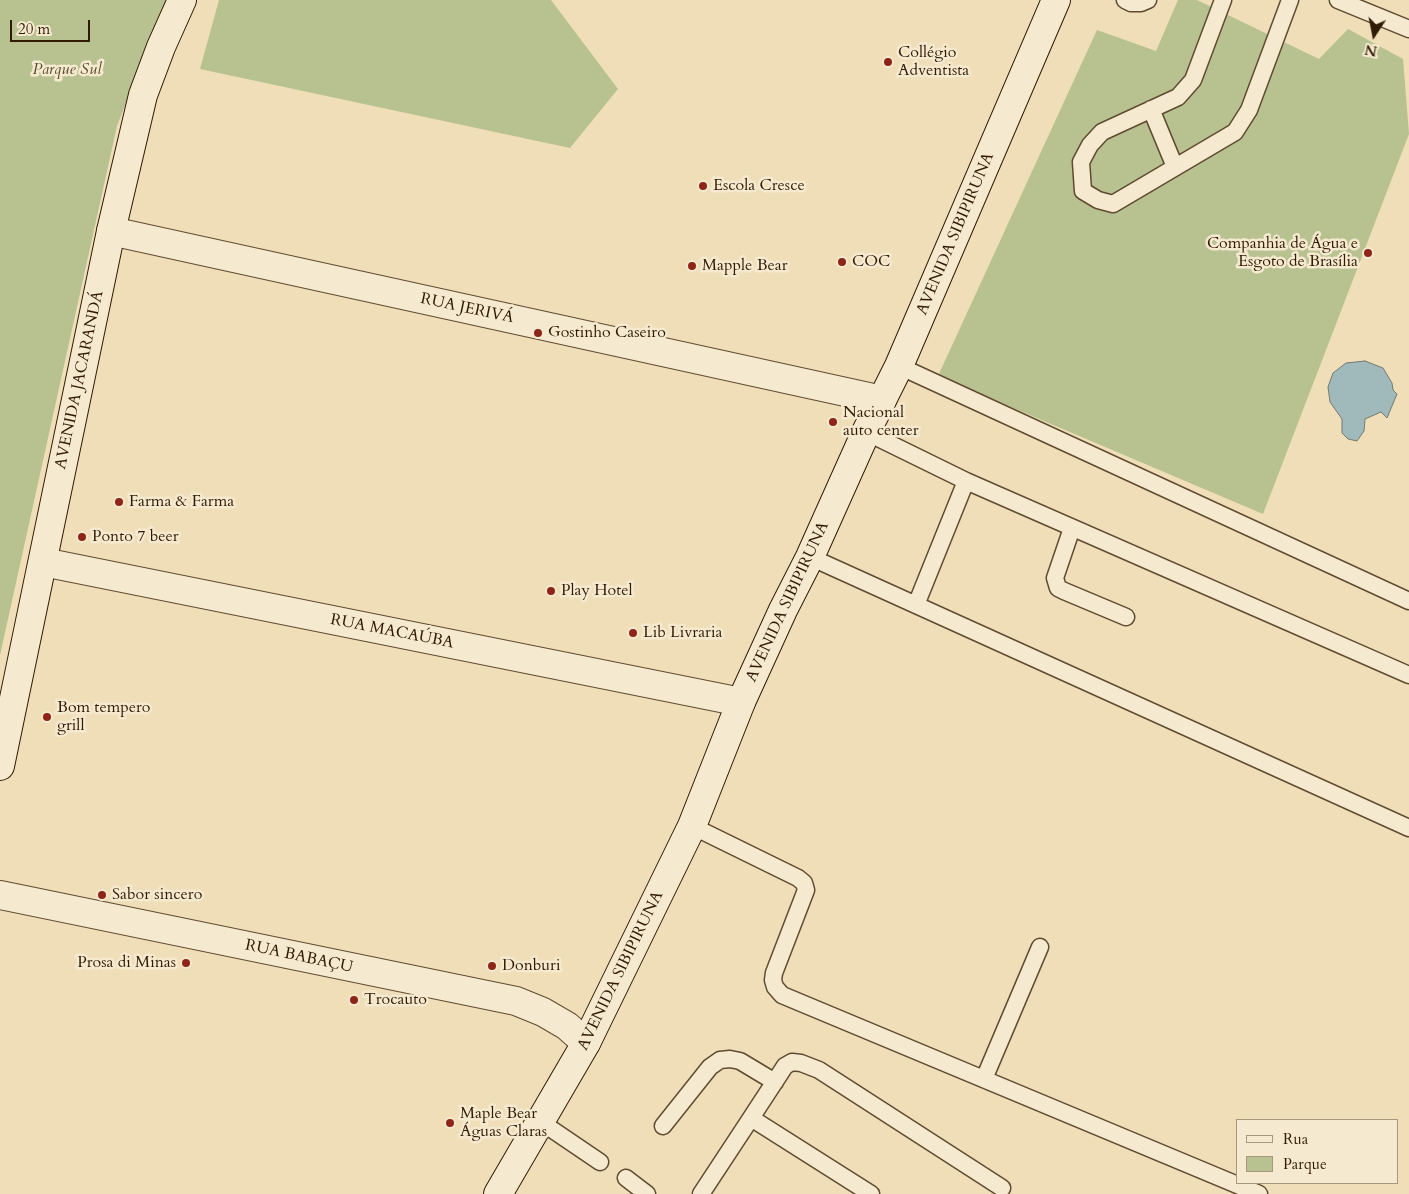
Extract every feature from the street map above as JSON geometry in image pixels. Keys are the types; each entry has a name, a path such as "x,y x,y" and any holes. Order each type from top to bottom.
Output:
{"main road":[{"name":"AVENIDA JACARANDÁ","path":"0,766 111,231 144,95 161,47 182,0"},
{"name":"AVENIDA SIBIPIRUNA","path":"498,1194 586,1043 692,826 742,702 866,432 899,366 1056,0"},
{"name":"RUA JERIVÁ","path":"111,231 882,400"},
{"name":"RUA MACAÚBA","path":"42,562 742,702"},
{"name":"RUA BABAÇU","path":"0,894 516,1001 543,1012 567,1026 586,1043"}],"lane":[{"path":"1125,0 1131,3 1141,3 1148,0"},
{"path":"1222,0 1193,80 1178,97 1102,132 1090,145 1081,162 1083,190 1098,200 1113,204 1235,132 1249,110 1290,0"},
{"path":"1338,0 1360,4 1409,29"},
{"path":"1150,109 1176,167"},
{"path":"899,366 1409,601"},
{"path":"866,432 966,481 1409,675"},
{"path":"916,605 966,481"},
{"path":"1072,528 1055,578 1058,588 1126,617"},
{"path":"810,557 1409,828"},
{"path":"692,826 798,878 804,883 806,890 772,980 782,995 1259,1194"},
{"path":"984,1079 1040,947"},
{"path":"663,1126 710,1067 720,1060 740,1061 775,1082"},
{"path":"701,1194 785,1066 792,1062 801,1063 819,1070 1002,1188"},
{"path":"751,1118 871,1194"},
{"path":"541,1122 600,1162"},
{"path":"626,1178 648,1194"}],"green space":[{"name":"Parque Sul","path":"0,0 166,0 117,126 0,655"},
{"path":"219,0 551,0 618,89 570,148 200,69"},
{"path":"1178,0 1197,0 1319,59 1348,29 1403,59 1409,134 1263,514 938,376 1097,30 1156,51"}],"water":[{"path":"1365,361 1383,368 1392,383 1393,390 1397,394 1387,418 1381,412 1365,419 1364,431 1357,441 1348,439 1342,433 1342,419 1330,402 1328,387 1333,373 1346,363"}],"place":[{"name":"Collégio Adventista","path":"888,62"},
{"name":"Escola Cresce","path":"703,186"},
{"name":"Companhia de Água e Esgoto de Brasília","path":"1368,253"},
{"name":"COC","path":"842,262"},
{"name":"Mapple Bear","path":"692,266"},
{"name":"Gostinho Caseiro","path":"538,333"},
{"name":"Nacional auto center","path":"833,422"},
{"name":"Farma & Farma","path":"119,502"},
{"name":"Ponto 7 beer","path":"82,537"},
{"name":"Play Hotel","path":"551,591"},
{"name":"Lib Livraria","path":"633,633"},
{"name":"Bom tempero grill","path":"47,717"},
{"name":"Sabor sincero","path":"102,895"},
{"name":"Prosa di Minas","path":"186,963"},
{"name":"Donburi","path":"492,966"},
{"name":"Trocauto","path":"354,1000"},
{"name":"Maple Bear Águas Claras","path":"450,1123"}]}
